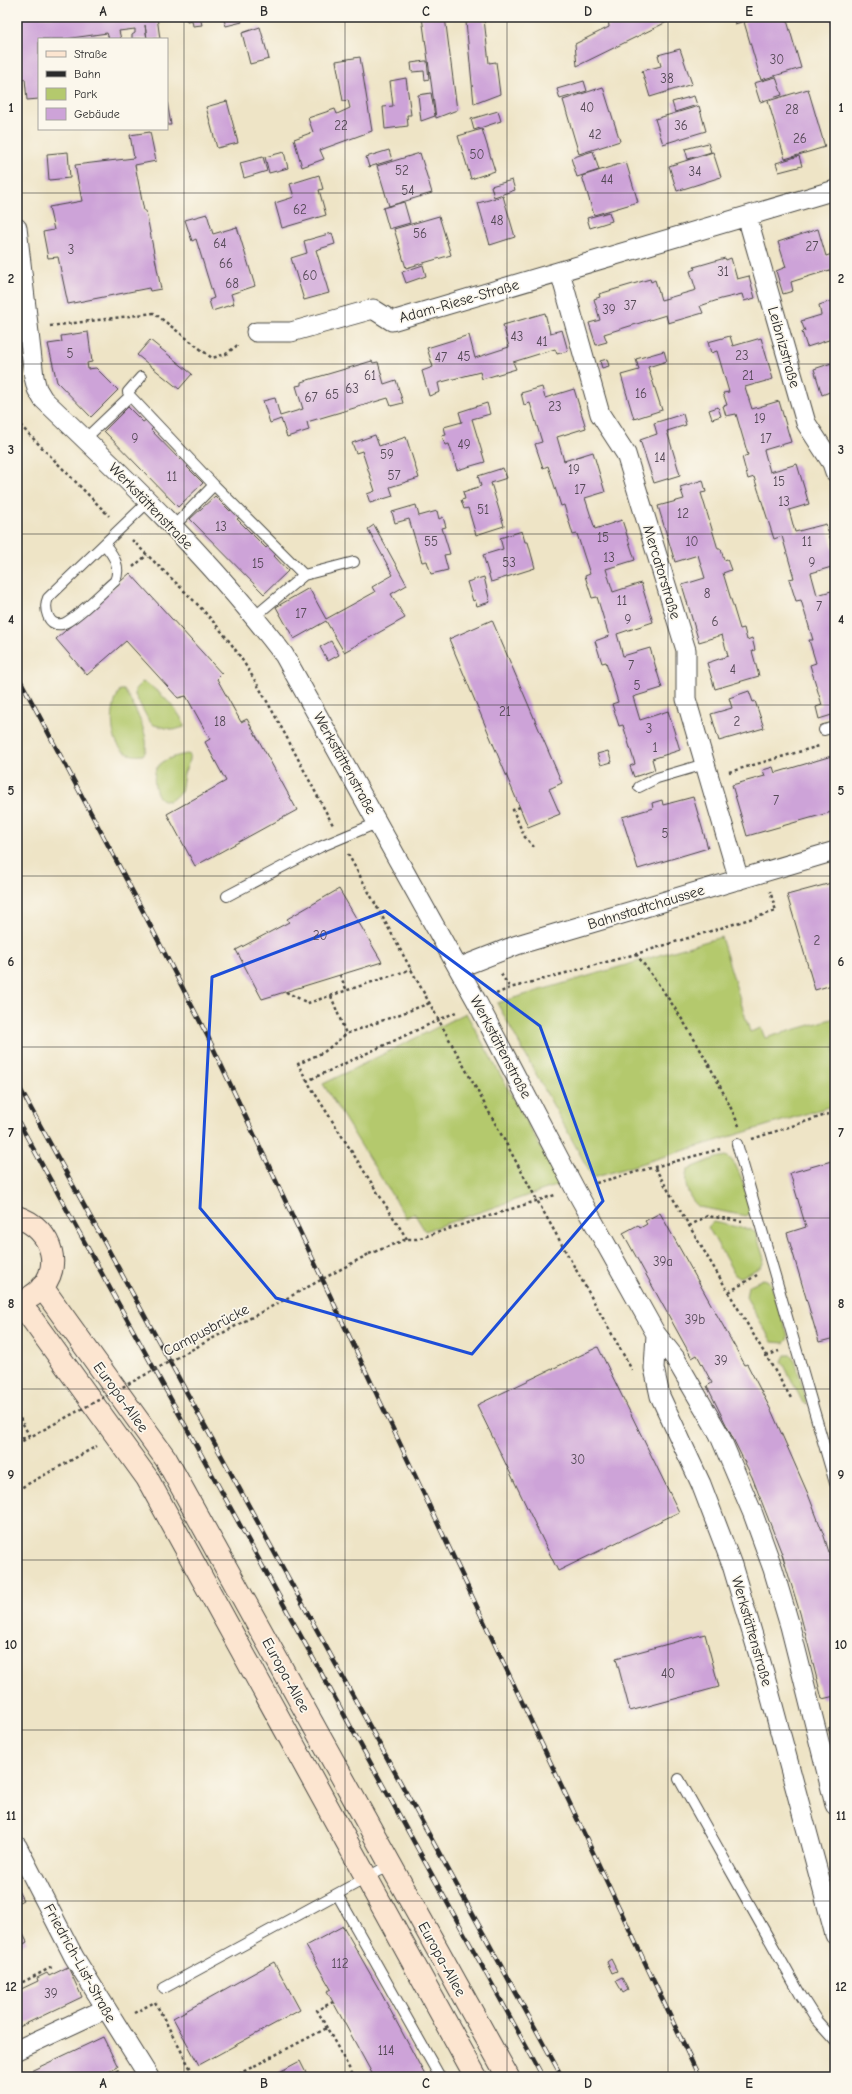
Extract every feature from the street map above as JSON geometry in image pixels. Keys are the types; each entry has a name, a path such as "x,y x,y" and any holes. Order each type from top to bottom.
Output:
{"main road":[{"path":"17,1217 27,1220 46,1236 51,1248 52,1260 50,1272 42,1287 28,1299 17,1303"},
{"name":"Europa-Allee","path":"42,1287 166,1458 508,2077"},
{"name":"Europa-Allee","path":"17,1303 29,1315 151,1485 476,2077"}],"street":[{"name":"Adam-Riese-Straße","path":"256,332 291,332 373,309 392,320 560,272 835,190"},
{"name":"Leibnizstraße","path":"747,216 806,423 832,463 835,472"},
{"name":"Werkstättenstraße","path":"17,228 37,389 43,399 149,501 254,617 284,655 477,1002 575,1189 656,1334 675,1358 719,1434 753,1514 773,1569 790,1626 835,1805"},
{"name":"Mercatorstraße","path":"560,272 600,414 626,454 686,650 686,698 739,880"},
{"name":"Bahnstadtchaussee","path":"458,968 517,946 835,851"},
{"name":"Werkstättenstraße","path":"656,1334 654,1368 660,1396 701,1484 732,1565 765,1676 835,1935"},
{"name":"Friedrich-List-Straße","path":"17,1846 74,1957 105,2009 149,2077"},
{"path":"17,2050 105,2009"}],"lane":[{"path":"141,377 128,392 130,396 214,485 304,575"},
{"path":"85,439 130,396"},
{"path":"173,527 214,485"},
{"path":"105,545 117,564 118,573 115,581 71,619 62,624 54,623 46,612 45,605 48,598 122,529 149,501"},
{"path":"254,617 304,575 354,562"},
{"path":"824,730 835,727"},
{"path":"639,787 657,778 707,771"},
{"path":"227,896 320,847 341,840 378,823"},
{"path":"742,1142 760,1223 835,1483"},
{"path":"679,1779 800,1994 817,2021 835,2041"},
{"path":"164,1988 390,1865"},
{"path":"337,1894 440,2077"}],"path":[{"path":"29,328 154,313 212,358 226,354 256,332"},
{"path":"17,420 19,424 213,623 238,654 264,698 537,1200 633,1372"},
{"path":"707,771 820,746"},
{"path":"520,807 513,810 524,836 534,847"},
{"path":"477,1002 510,988 636,954 776,911"},
{"path":"636,954 658,983 694,1037 712,1068 742,1142"},
{"path":"286,992 308,1003 412,969"},
{"path":"340,975 347,990"},
{"path":"331,996 346,1034"},
{"path":"407,1240 307,1082 298,1064 324,1052 346,1034 430,1003"},
{"path":"307,1082 440,1020"},
{"path":"575,1189 655,1168 835,1112"},
{"path":"655,1168 795,1404"},
{"name":"Campusbrücke","path":"17,1442 54,1424 369,1254 407,1240 416,1239 537,1200"},
{"path":"689,1226 707,1216 760,1223"},
{"path":"729,1292 772,1265"},
{"path":"17,1413 29,1435 17,1442"},
{"path":"17,1490 116,1436"},
{"path":"17,1985 74,1957"},
{"path":"134,2013 155,2002 164,1988"},
{"path":"155,2002 195,2077"},
{"path":"333,2002 318,2010 354,2077"},
{"path":"233,2077 327,2028"}],"highlighted area":[{"path":"385,911 540,1026 603,1201 472,1354 276,1298 200,1208 212,977"}],"green space":[{"path":"142,682 154,688 168,701 183,721 184,727 174,730 154,725 149,721 135,695 135,689"},
{"path":"120,690 124,690 128,696 141,722 146,742 146,750 143,755 131,755 123,750 117,743 112,721 113,710"},
{"path":"187,754 190,755 190,760 184,773 181,792 170,801 161,799 157,794 154,783 156,769 166,760"},
{"path":"721,937 750,1032 761,1028 765,1038 835,1018 835,1105 593,1178 497,1003"},
{"path":"466,1013 561,1184 425,1231 414,1213 406,1218 323,1084"},
{"path":"726,1156 731,1159 735,1165 742,1180 751,1210 751,1213 746,1216 699,1207 687,1190 686,1174 688,1169 716,1158"},
{"path":"713,1222 751,1230 756,1233 764,1259 761,1267 743,1276 739,1277 735,1275 708,1227"},
{"path":"763,1279 767,1280 771,1285 788,1336 784,1343 772,1342 746,1297 748,1286"},
{"path":"785,1355 791,1355 795,1360 807,1404 803,1403 782,1361"}],"building":[{"path":"17,17 157,17 160,38 132,38 132,35 135,33 135,29 119,31 121,38 109,38 107,33 72,38 38,38 38,99 27,100 25,79 17,80"},
{"path":"185,17 200,17 202,25 193,26 192,20 187,21"},
{"path":"223,17 240,17 242,22 226,26"},
{"path":"422,17 445,17 457,110 436,118"},
{"path":"608,17 677,17 577,66 575,44 609,27"},
{"path":"733,17 756,17 735,24"},
{"path":"763,17 786,17 801,68 761,80 744,22"},
{"path":"830,17 835,17 835,33"},
{"path":"484,19 489,63 496,62 500,94 474,104 466,22"},
{"path":"260,27 269,59 250,64 242,33"},
{"path":"680,49 692,84 650,97 642,71 661,66 658,55"},
{"path":"360,57 372,131 320,150 324,159 302,167 294,139 313,132 308,118 335,109 337,114 350,108 348,100 343,101 336,61"},
{"path":"427,61 429,79 425,80 424,71 412,72 411,63"},
{"path":"776,77 782,95 760,102 754,83"},
{"path":"406,78 411,115 407,115 408,126 385,129 383,107 393,106 390,81"},
{"path":"584,81 587,91 560,99 557,89"},
{"path":"603,87 620,141 579,154 563,100"},
{"path":"808,89 825,147 785,159 768,101"},
{"path":"431,93 435,116 421,121 418,95"},
{"path":"694,96 697,105 675,112 672,102"},
{"path":"227,101 238,143 217,148 206,107"},
{"path":"699,106 706,131 663,144 655,119"},
{"path":"168,107 171,125 168,125"},
{"path":"498,111 501,121 474,130 471,119"},
{"path":"482,129 495,171 471,179 458,136"},
{"path":"150,132 156,161 135,165 144,211 146,211 161,289 150,291 149,288 68,304 58,257 48,258 43,232 54,230 49,207 82,201 75,165 134,158 130,135"},
{"path":"708,143 711,152 688,159 685,149"},
{"path":"389,150 392,160 369,167 366,157"},
{"path":"593,151 599,170 577,177 571,158"},
{"path":"68,152 70,178 49,180 47,154"},
{"path":"284,152 288,168 269,173 265,157"},
{"path":"713,152 721,177 677,191 669,166"},
{"path":"420,153 432,193 389,206 377,166"},
{"path":"799,156 802,166 779,172 776,163"},
{"path":"263,157 267,171 244,178 240,163"},
{"path":"626,162 638,202 594,215 582,176"},
{"path":"319,175 323,189 319,190 326,215 282,228 275,203 294,197 290,184"},
{"path":"512,180 515,190 494,197 491,186"},
{"path":"503,196 515,237 490,245 478,203"},
{"path":"404,202 410,223 389,229 383,208"},
{"path":"609,212 612,221 590,228 587,218"},
{"path":"207,214 213,234 237,227 255,286 231,294 234,304 212,311 209,300 214,298 196,239 192,241 185,220"},
{"path":"439,216 451,255 406,268 394,229"},
{"path":"818,229 826,256 835,253 835,278 833,279 830,270 810,276 791,282 793,291 783,294 776,271 786,267 778,242"},
{"path":"332,233 335,244 316,250 329,293 304,300 291,258 307,253 304,241"},
{"path":"725,258 726,260 731,258 737,279 749,276 755,298 744,301 742,294 721,299 700,306 703,313 668,323 666,315 604,334 607,342 596,345 589,323 600,320 594,299 600,297 599,294 650,279 651,282 655,280 661,300 696,290 690,271 695,269 694,267"},
{"path":"423,265 426,276 406,283 402,272"},
{"path":"835,300 835,338 807,347 802,332 805,331 801,321 821,315 819,305"},
{"path":"545,313 550,333 562,330 568,351 557,354 555,349 513,362 516,369 482,379 480,372 438,383 440,392 429,396 422,371 433,367 427,348 469,335 475,358 509,347 503,325"},
{"path":"88,332 92,362 87,363 88,369 96,368 118,390 91,417 57,382 48,344 62,342 61,336"},
{"path":"730,336 733,346 761,338 773,379 745,387 752,409 779,401 791,442 764,450 770,472 797,464 809,504 789,510 795,532 826,524 835,555 835,566 811,573 817,595 835,590 835,633 831,634 835,648 835,714 819,719 816,707 822,705 810,665 816,663 809,640 813,640 801,600 796,601 789,579 794,578 782,536 774,539 754,477 748,479 742,457 748,455 736,414 726,416 723,406 727,405 723,393 729,392 717,351 711,353 708,342"},
{"path":"150,340 192,374 179,389 137,355"},
{"path":"664,351 667,361 648,367 662,410 634,419 621,375 639,370 636,359"},
{"path":"607,359 609,366 602,368 600,361"},
{"path":"372,361 373,363 378,362 384,384 396,380 403,403 391,406 388,398 307,422 309,430 287,437 281,419 270,423 263,401 275,398 280,416 303,409 296,386 301,385 301,382"},
{"path":"835,362 835,390 822,395 814,369"},
{"path":"542,387 545,398 574,389 586,428 557,437 564,461 593,452 605,492 585,498 595,529 622,520 635,560 606,569 613,592 641,583 653,622 617,634 623,656 650,648 662,688 633,697 640,720 668,711 680,750 652,759 655,770 634,777 630,766 635,764 623,725 619,726 612,704 618,702 606,662 602,663 595,641 609,636 597,597 592,598 585,576 590,574 577,534 573,535 564,505 561,506 548,466 543,468 535,444 542,442 530,403 524,405 521,393"},
{"path":"487,403 490,414 472,419 485,462 457,470 449,444 445,445 442,436 446,435 444,427 462,422 459,412"},
{"path":"128,407 143,422 146,420 153,428 151,430 180,460 182,458 189,465 187,467 203,483 178,507 104,431"},
{"path":"718,407 721,416 712,419 709,410"},
{"path":"683,414 686,425 667,431 680,475 654,483 640,440 657,434 654,423"},
{"path":"375,435 379,446 406,437 419,478 390,487 393,496 370,503 367,494 375,491 362,451 356,453 352,443"},
{"path":"503,468 507,478 491,483 504,526 476,535 468,508 464,509 461,500 465,499 463,492 481,486 478,476"},
{"path":"703,480 706,492 701,493 718,549 721,549 724,560 727,559 731,570 723,573 740,629 744,628 747,640 752,638 755,650 752,651 759,676 715,689 707,663 728,656 722,635 699,642 682,585 705,578 698,555 675,562 658,506 684,499 680,487"},
{"path":"215,496 230,511 232,509 240,517 237,519 266,548 268,546 276,554 274,556 288,571 264,594 190,519"},
{"path":"416,505 419,516 437,511 439,519 443,517 446,527 442,528 450,554 444,555 448,570 431,574 427,561 422,562 409,519 395,523 392,512"},
{"path":"374,525 407,585 391,594 405,618 344,652 326,621 294,639 276,607 309,588 326,619 375,592 372,587 393,575 368,529"},
{"path":"522,531 525,542 528,542 535,568 491,582 483,555 503,549 500,538"},
{"path":"130,573 222,674 217,679 241,722 247,719 297,810 195,866 167,814 226,781 205,742 210,739 186,696 178,698 126,641 87,675 56,639"},
{"path":"484,577 490,602 477,606 475,600 473,601 467,582"},
{"path":"492,620 562,783 549,789 560,814 528,827 449,639"},
{"path":"331,641 339,655 328,661 320,647"},
{"path":"749,691 753,702 755,701 764,728 719,741 711,714 732,708 729,698"},
{"path":"608,751 612,762 601,765 597,754"},
{"path":"835,755 835,811 747,836 732,785 765,776 763,770 773,767 775,773"},
{"path":"693,797 708,848 638,869 622,817 653,808 652,803 662,800 663,805"},
{"path":"835,882 835,984 815,990 787,895"},
{"path":"339,889 382,962 262,999 236,950 289,922 287,919"},
{"path":"835,1160 835,1221 833,1221 835,1227 835,1338 819,1342 787,1233 806,1227 790,1173"},
{"path":"660,1213 745,1365 747,1364 772,1412 808,1494 823,1533 835,1571 835,1696 822,1699 800,1613 782,1554 752,1477 707,1386 712,1383 697,1355 692,1358 623,1233 638,1225 640,1228 647,1224 645,1221"},
{"path":"598,1347 679,1512 558,1571 477,1405"},
{"path":"705,1634 719,1687 630,1711 616,1658"},
{"path":"835,1726 835,1750 828,1728"},
{"path":"17,1889 23,1900 17,1903"},
{"path":"17,1922 27,1942 17,1948"},
{"path":"343,1926 426,2077 374,2077 327,1991 331,1989 306,1946"},
{"path":"611,1959 617,1971 612,1973 607,1962"},
{"path":"274,1962 300,2010 199,2065 173,2018"},
{"path":"68,1967 82,1997 17,2028 17,1991 38,1981 37,1978 47,1973 49,1976"},
{"path":"622,1978 628,1990 623,1993 616,1981"},
{"path":"103,2037 118,2067 99,2077 18,2077"},
{"path":"300,2061 308,2077 270,2077"}],"railway":[{"path":"17,674 208,1037 699,2077"},
{"path":"17,1083 562,2077"},
{"path":"17,1119 543,2077"}]}
